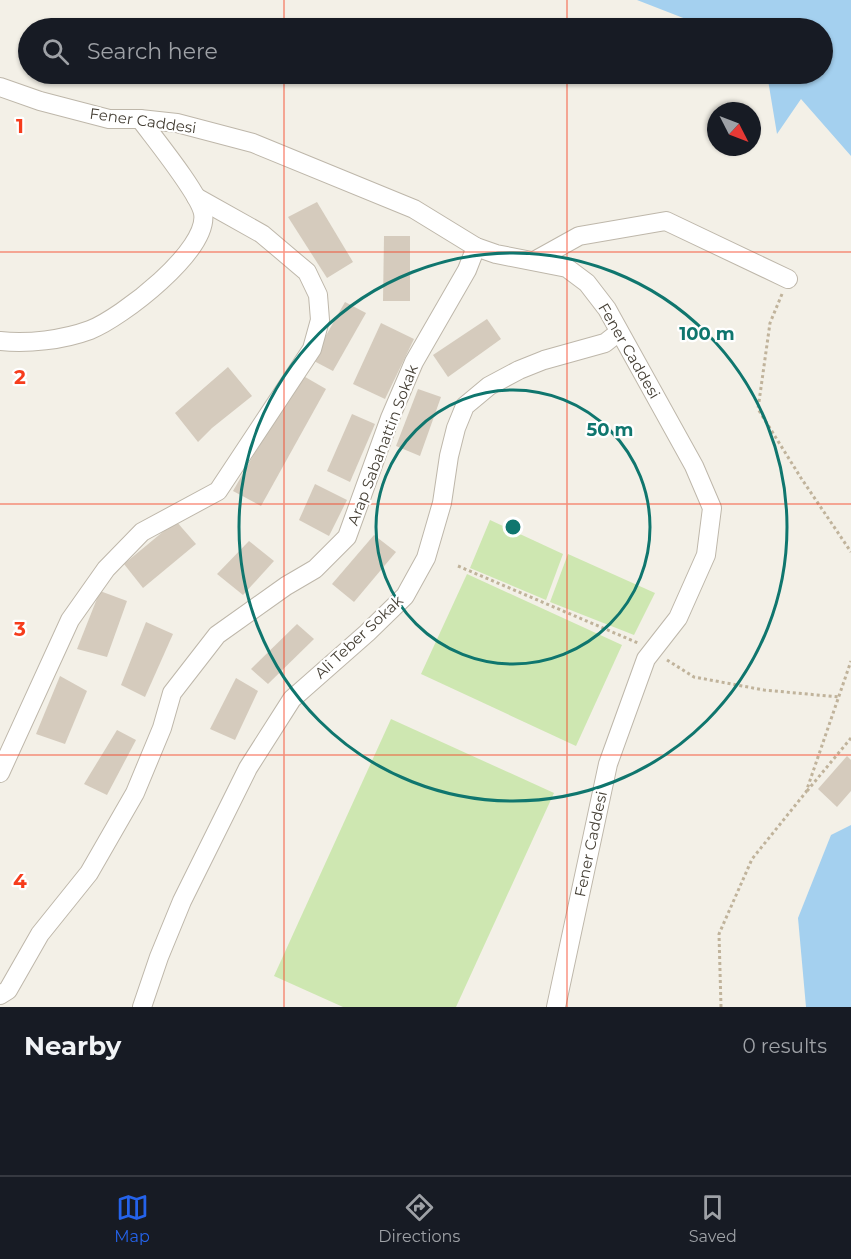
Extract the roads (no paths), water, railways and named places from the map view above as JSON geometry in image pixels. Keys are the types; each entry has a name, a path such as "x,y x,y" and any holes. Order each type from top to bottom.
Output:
{"street":[{"name":"Fener Caddesi","path":"0,87 40,101 109,119 140,119 177,123 253,143 414,209 476,247 496,254 567,268 587,283 607,309 694,466 712,508 706,555 678,618 646,659 608,764 556,1007"},
{"path":"0,341 37,341 89,331 110,320 161,281 195,243 202,228 203,213 196,197 140,119"},
{"path":"0,772 70,620 106,569 142,532 218,491 312,349 320,320 318,295 307,272 262,234 196,197"},
{"path":"534,261 579,236 666,221 788,279"},
{"name":"Arap Sabahattin Sokak","path":"0,995 8,990 40,934 89,873 135,793 162,728 172,693 217,635 286,586 315,569 347,537 390,418 414,362 467,270 476,247"},
{"name":"Ali Teber Sokak","path":"142,1007 182,900 254,758 292,699 405,596 426,558 442,503 449,456 465,406 489,386 519,370 544,360 605,343 620,332"}],"water":[{"path":"637,0 851,0 851,156 801,99 777,134 769,84 833,84 833,18 683,18"},
{"path":"851,825 851,1007 806,1007 798,918 831,835"}]}
